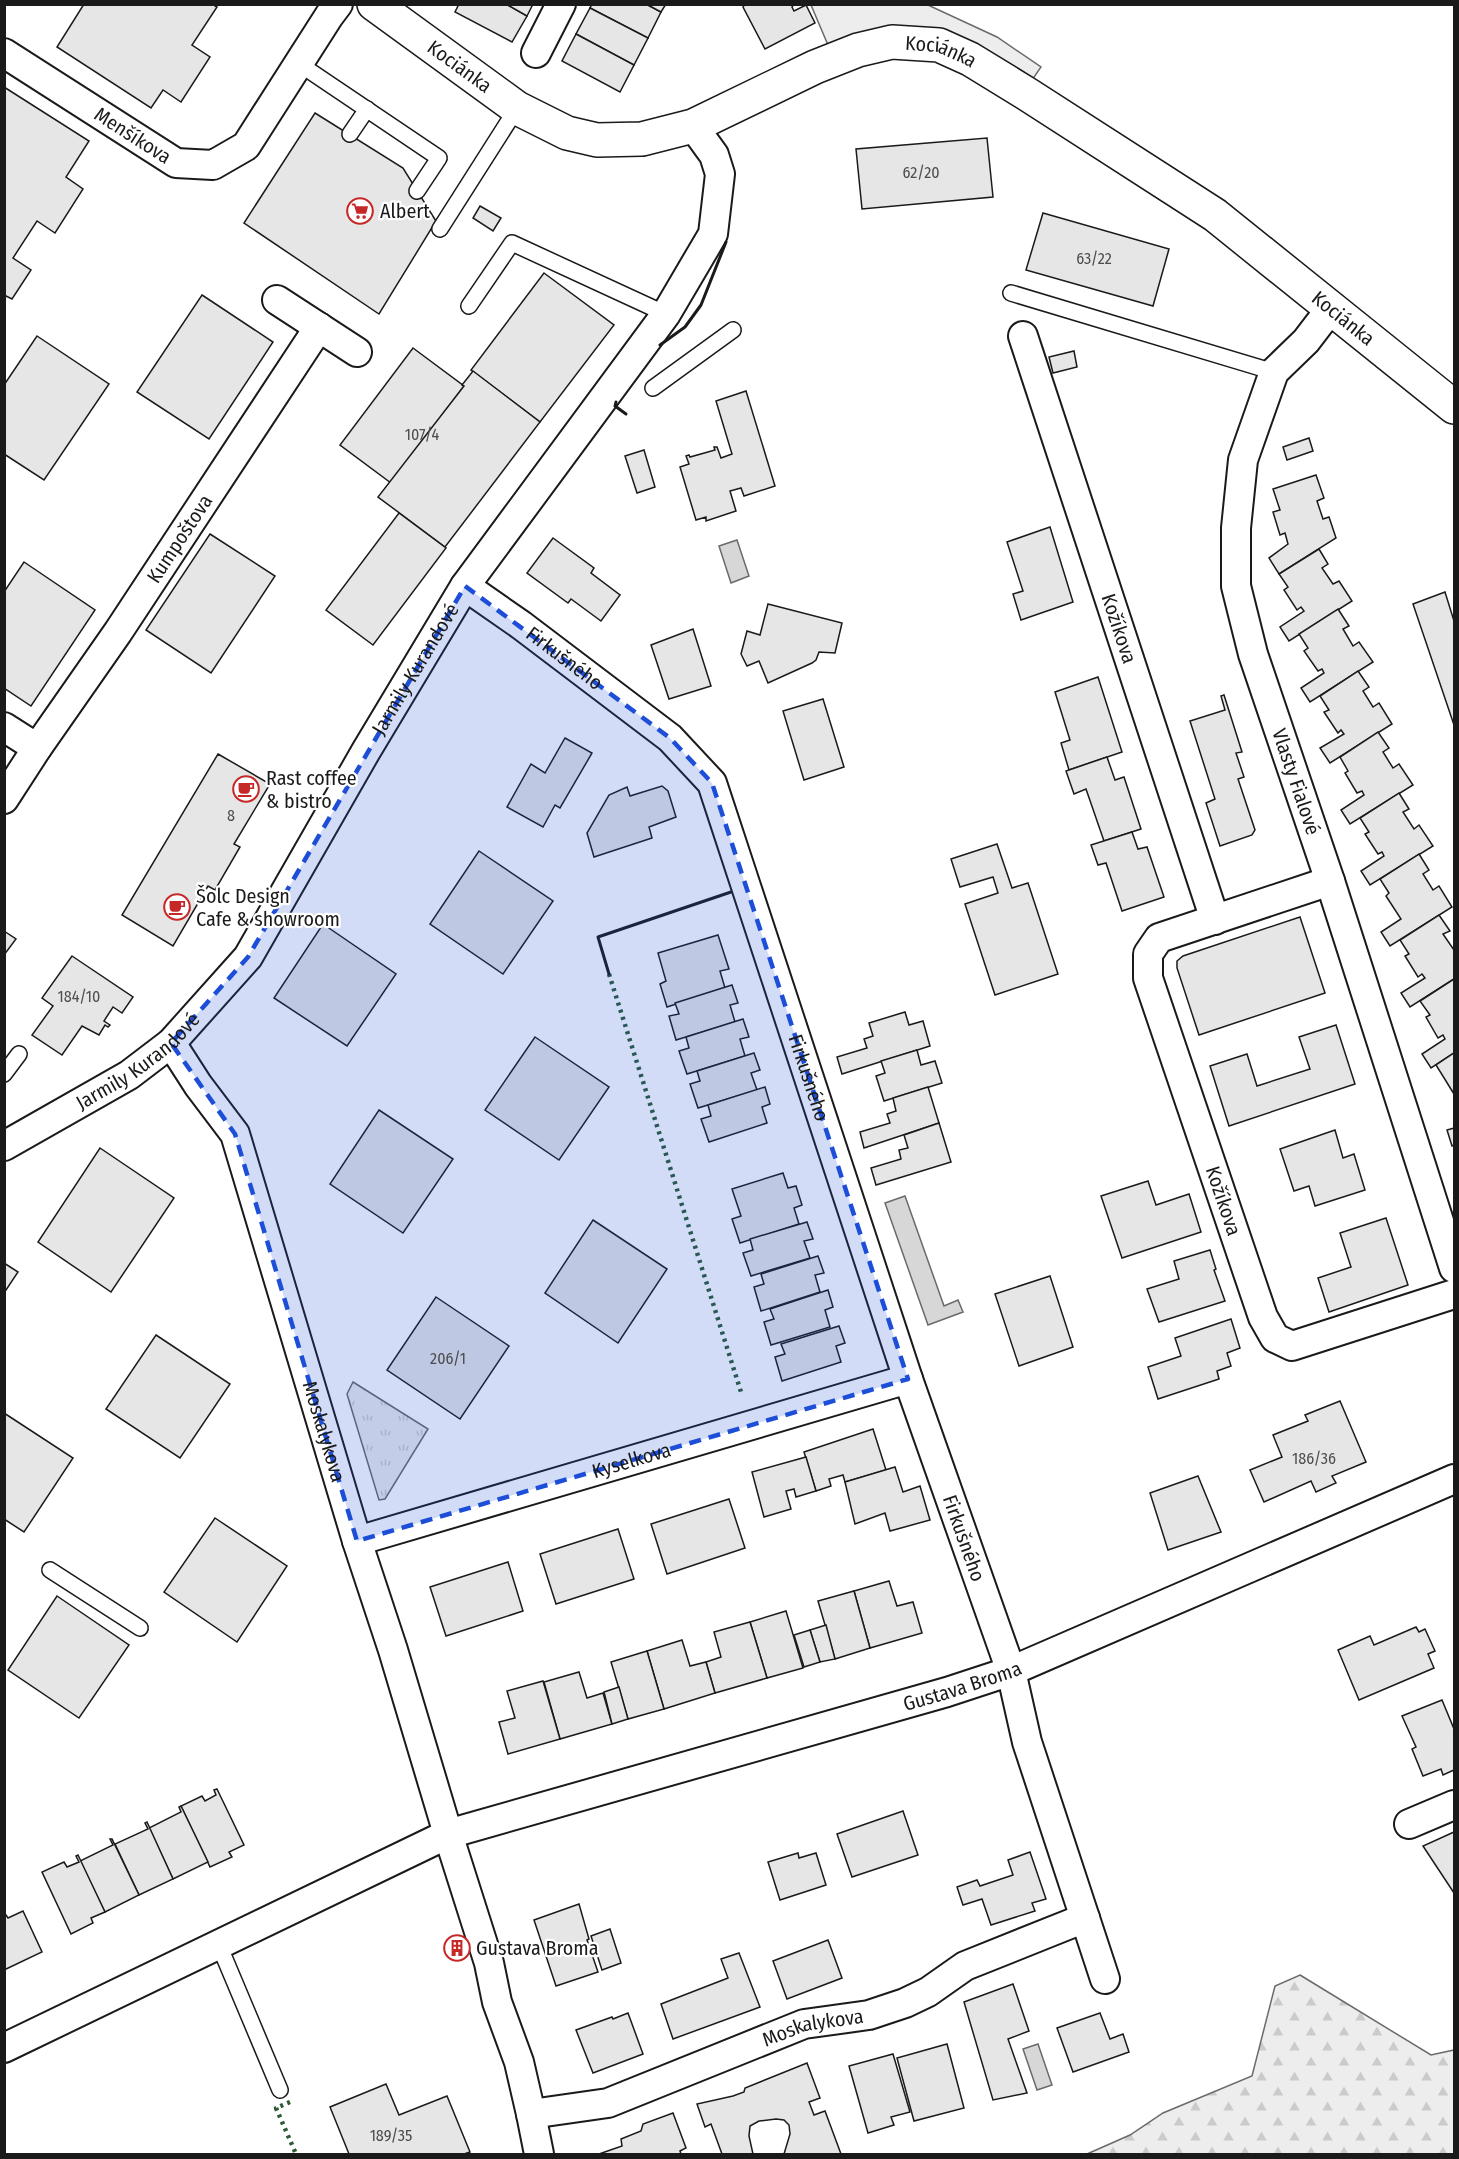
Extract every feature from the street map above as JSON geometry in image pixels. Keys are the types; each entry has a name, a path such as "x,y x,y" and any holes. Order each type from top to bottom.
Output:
{"street":[{"name":"Menšíkova","path":"4,53 176,163 213,165 246,146 338,4"},
{"name":"Kociánka","path":"374,4 517,108 567,133 597,140 642,139 693,126 815,67 858,50 892,42 939,45 970,59 1027,94 1215,215 1455,406"},
{"path":"536,53 561,4"},
{"name":"Jarmily Kurandové","path":"6,1142 129,1075 171,1043 248,957 465,586 666,314 713,234 720,174 714,155 693,126"},
{"path":"277,300 357,352"},
{"name":"Vlasty Fialové","path":"1332,308 1306,341 1274,372 1243,460 1236,528 1236,586 1253,654 1330,881 1455,1268"},
{"name":"Kumpoštova","path":"4,799 118,632 319,327"},
{"name":"Kožíkova","path":"1023,336 1215,920"},
{"name":"Firkušného","path":"465,586 521,625 670,738 712,783 908,1378 1011,1671"},
{"path":"4,727 37,748"},
{"name":"Kožíkova","path":"1330,881 1159,938 1148,954 1148,978 1263,1317 1275,1338 1292,1346 1455,1293"},
{"name":"Moskalykova","path":"171,1043 198,1085 235,1134 448,1834"},
{"name":"Kyselkova","path":"357,1541 908,1378"},
{"name":"Gustava Broma","path":"4,2048 448,1834 947,1692 1011,1671 1455,1479"},
{"path":"1011,1671 1027,1742 1105,1979"},
{"path":"1409,1824 1455,1805"},
{"path":"448,1834 489,1963 497,2002 519,2062 539,2154"},
{"name":"Moskalykova","path":"531,2114 608,2103 804,2024 869,2015 905,2003 928,1992 964,1966 1085,1918"}],"lane":[{"path":"298,63 439,158 417,191"},
{"path":"440,229 517,108"},
{"path":"350,134 367,109"},
{"path":"469,306 512,243 666,314"},
{"path":"1011,293 1274,372"},
{"path":"652,388 733,330"},
{"path":"4,1074 19,1054"},
{"path":"50,1570 140,1628"},
{"path":"219,1945 280,2090"}],"highlighted area":[{"path":"465,586 670,738 712,783 908,1379 357,1541 235,1134 171,1043 248,957"}],"green space":[{"path":"811,5 928,5 997,37 1041,67 1030,83 970,46 828,45"},
{"path":"353,1382 428,1429 385,1499 379,1500 347,1394"},
{"path":"1300,1975 1431,2055 1454,2050 1454,2154 1087,2154 1130,2135 1163,2113 1252,2076 1275,1986"}],"shaded area":[{"path":"737,540 749,576 731,583 719,546"},
{"path":"905,1196 944,1306 958,1300 963,1312 928,1325 885,1203"},
{"path":"1038,2044 1052,2085 1037,2090 1023,2049"}],"building":[{"path":"84,4 212,4 217,7 192,45 210,57 181,102 163,90 151,108 57,47"},
{"path":"459,4 506,4 527,16 512,42 455,12"},
{"path":"506,4 533,4 527,16"},
{"path":"592,4 646,4 661,12 648,38 590,8"},
{"path":"646,4 666,4 661,12"},
{"path":"745,4 794,4 792,7 794,11 806,5 815,23 765,49 743,7"},
{"path":"590,8 648,38 634,65 576,34"},
{"path":"576,34 634,65 620,92 562,61"},
{"path":"4,87 89,141 66,177 83,189 55,233 37,221 13,258 31,270 12,299 4,295"},
{"path":"315,113 403,168 436,221 379,314 244,223"},
{"path":"987,138 993,197 862,209 856,149"},
{"path":"480,206 501,218 493,231 473,218"},
{"path":"1043,213 1169,249 1153,306 1026,270"},
{"path":"544,273 614,325 540,422 471,370"},
{"path":"202,295 273,342 209,439 137,392"},
{"path":"37,336 109,384 44,480 4,454 4,385"},
{"path":"413,348 464,386 391,483 340,445"},
{"path":"1074,351 1077,367 1053,373 1049,357"},
{"path":"473,371 540,422 445,547 378,497 464,386 462,385"},
{"path":"746,391 775,486 744,496 741,488 730,491 736,511 706,521 706,517 696,520 680,467 689,464 686,456 715,450 714,447 717,447 721,458 732,454 716,401"},
{"path":"1309,438 1313,451 1287,460 1283,447"},
{"path":"644,450 655,487 637,493 625,456"},
{"path":"1316,475 1324,498 1317,501 1323,519 1329,517 1336,538 1279,574 1269,558 1288,544 1285,533 1280,535 1273,512 1280,510 1273,489"},
{"path":"399,513 446,548 373,645 326,610"},
{"path":"1050,527 1073,602 1021,620 1013,594 1023,591 1007,542"},
{"path":"210,534 275,576 211,673 146,630"},
{"path":"553,538 594,568 591,573 620,595 601,621 571,599 568,603 527,573"},
{"path":"1319,549 1328,564 1322,568 1333,584 1339,581 1352,601 1289,641 1280,627 1304,611 1301,607 1297,610 1284,590 1288,587 1279,574"},
{"path":"24,562 95,610 31,706 4,688 4,592"},
{"path":"1445,592 1454,621 1454,725 1413,604"},
{"path":"768,604 842,623 835,653 819,652 812,663 768,683 759,661 747,666 741,654 747,631 760,635"},
{"path":"1338,609 1349,626 1343,629 1353,646 1359,642 1373,662 1310,702 1301,688 1324,673 1322,669 1318,671 1304,651 1308,648 1299,634"},
{"path":"693,629 711,686 669,699 651,645"},
{"path":"1358,671 1369,687 1363,691 1373,707 1379,703 1392,724 1330,763 1320,748 1344,734 1341,730 1338,733 1324,712 1329,710 1320,696"},
{"path":"1098,677 1122,752 1069,770 1061,743 1070,740 1055,692"},
{"path":"1224,695 1242,752 1236,753 1244,777 1238,779 1255,830 1252,835 1220,846 1206,803 1215,799 1190,721 1225,710 1221,696"},
{"path":"823,699 844,767 804,780 783,711"},
{"path":"1378,732 1389,748 1383,752 1393,768 1399,764 1413,785 1350,824 1341,810 1364,795 1362,791 1357,793 1345,773 1348,771 1340,757"},
{"path":"565,738 592,753 560,808 555,805 543,827 507,807 531,764 545,773"},
{"path":"218,754 270,784 234,844 240,847 215,890 208,886 173,946 122,915"},
{"path":"1107,757 1115,780 1124,777 1141,829 1104,841 1086,789 1074,794 1066,771"},
{"path":"662,786 668,791 676,817 649,827 652,838 594,857 587,833 609,795 627,787 630,796"},
{"path":"1399,793 1409,809 1403,812 1414,829 1419,825 1433,846 1370,885 1361,871 1384,856 1382,852 1378,854 1365,834 1369,832 1360,818"},
{"path":"1132,832 1138,849 1147,847 1164,897 1122,911 1106,863 1098,865 1091,845"},
{"path":"997,844 1012,888 1028,883 1058,974 995,995 965,904 998,893 993,877 960,887 951,859"},
{"path":"479,851 553,901 503,974 430,924"},
{"path":"1419,854 1429,870 1423,874 1433,890 1439,886 1452,907 1390,946 1381,932 1401,919 1386,896 1389,893 1380,879"},
{"path":"1439,915 1450,931 1443,934 1454,950 1454,979 1410,1007 1401,993 1425,978 1422,974 1418,977 1405,956 1409,954 1400,940"},
{"path":"1300,917 1325,993 1199,1035 1177,968 1177,961 1183,956"},
{"path":"323,924 396,974 347,1046 274,998"},
{"path":"4,931 16,939 4,955"},
{"path":"718,935 729,969 720,971 725,988 667,1007 660,984 666,981 658,953"},
{"path":"72,956 133,997 122,1013 113,1007 104,1021 110,1025 108,1027 105,1025 99,1035 82,1026 62,1055 32,1035 53,1006 42,998"},
{"path":"1454,979 1454,1053 1431,1068 1422,1054 1445,1039 1443,1035 1438,1038 1426,1017 1430,1015 1420,1001"},
{"path":"732,985 738,1003 730,1005 735,1022 676,1040 669,1016 679,1014 675,1003"},
{"path":"905,1012 909,1025 923,1021 930,1046 842,1074 837,1057 867,1048 864,1039 873,1036 869,1023"},
{"path":"743,1019 749,1037 740,1039 745,1056 687,1074 679,1051 689,1048 686,1037"},
{"path":"1336,1025 1355,1084 1229,1126 1210,1066 1247,1054 1257,1086 1310,1069 1299,1037"},
{"path":"535,1037 609,1087 559,1160 485,1110"},
{"path":"917,1050 921,1065 935,1061 942,1083 884,1101 876,1076 885,1073 881,1061"},
{"path":"754,1053 760,1070 751,1073 757,1090 698,1108 690,1084 700,1081 697,1071"},
{"path":"1454,1053 1454,1094 1436,1065"},
{"path":"765,1087 770,1104 762,1107 767,1123 709,1142 701,1119 711,1116 708,1105"},
{"path":"928,1087 939,1123 864,1148 860,1132 890,1123 887,1114 896,1111 893,1098"},
{"path":"379,1110 453,1159 403,1233 330,1184"},
{"path":"939,1123 951,1162 876,1185 871,1168 901,1159 899,1150 908,1148 904,1135"},
{"path":"1454,1128 1454,1145 1452,1146 1447,1130"},
{"path":"1335,1130 1343,1158 1354,1154 1365,1190 1315,1206 1309,1186 1294,1191 1280,1149"},
{"path":"100,1148 174,1198 111,1292 38,1242"},
{"path":"783,1173 788,1188 796,1186 802,1205 794,1208 799,1224 740,1243 732,1219 741,1216 732,1189"},
{"path":"1148,1181 1156,1205 1189,1194 1201,1232 1122,1258 1101,1196"},
{"path":"1386,1218 1408,1285 1329,1312 1318,1278 1351,1267 1340,1233"},
{"path":"593,1220 667,1269 618,1343 545,1293"},
{"path":"807,1222 813,1239 804,1241 810,1258 751,1276 743,1253 753,1250 750,1239"},
{"path":"1210,1250 1216,1269 1214,1270 1225,1301 1159,1322 1147,1289 1179,1279 1174,1261"},
{"path":"818,1256 824,1273 815,1275 820,1292 761,1311 754,1287 764,1284 761,1274"},
{"path":"4,1263 18,1272 4,1293"},
{"path":"1050,1276 1073,1347 1019,1366 995,1294"},
{"path":"828,1290 833,1307 825,1310 830,1327 771,1345 764,1322 774,1319 770,1309"},
{"path":"436,1297 509,1346 460,1419 387,1370"},
{"path":"1231,1319 1240,1348 1227,1353 1231,1366 1217,1371 1219,1379 1158,1399 1148,1367 1181,1356 1175,1338"},
{"path":"839,1326 845,1343 836,1346 841,1362 782,1381 775,1357 785,1354 781,1344"},
{"path":"156,1335 230,1384 180,1458 106,1409"},
{"path":"1340,1401 1366,1462 1332,1476 1336,1483 1316,1492 1311,1481 1264,1502 1250,1470 1282,1457 1273,1435 1308,1421 1305,1415"},
{"path":"4,1413 73,1458 24,1532 4,1519"},
{"path":"873,1429 886,1470 845,1482 843,1475 829,1479 831,1486 816,1491 804,1452"},
{"path":"806,1457 816,1491 796,1497 794,1489 786,1491 791,1509 764,1517 752,1472"},
{"path":"895,1467 903,1492 920,1486 930,1520 890,1531 885,1513 855,1524 845,1482"},
{"path":"1198,1476 1221,1532 1168,1550 1150,1493"},
{"path":"729,1499 745,1548 667,1574 651,1524"},
{"path":"215,1518 287,1566 237,1642 164,1592"},
{"path":"618,1529 634,1579 556,1604 540,1554"},
{"path":"508,1562 523,1611 446,1636 430,1587"},
{"path":"889,1581 897,1606 913,1602 922,1633 870,1648 854,1591"},
{"path":"854,1591 870,1648 835,1659 818,1601"},
{"path":"57,1596 129,1645 79,1718 8,1670"},
{"path":"786,1611 803,1668 767,1678 750,1622"},
{"path":"750,1622 767,1678 715,1693 706,1662 721,1657 714,1632"},
{"path":"826,1625 835,1659 820,1662 810,1630"},
{"path":"1416,1627 1419,1632 1425,1629 1435,1651 1428,1654 1434,1668 1359,1700 1338,1650 1370,1636 1374,1645"},
{"path":"810,1630 820,1662 804,1667 794,1635"},
{"path":"682,1640 690,1666 706,1662 715,1693 664,1709 647,1651"},
{"path":"647,1651 664,1709 628,1719 611,1662"},
{"path":"579,1672 587,1698 603,1693 612,1724 560,1739 544,1682"},
{"path":"543,1681 560,1739 508,1754 499,1722 515,1718 507,1691"},
{"path":"619,1687 628,1719 612,1724 604,1692"},
{"path":"1442,1700 1454,1729 1454,1770 1443,1775 1441,1769 1423,1776 1412,1749 1416,1747 1402,1716"},
{"path":"217,1789 244,1845 229,1852 232,1857 210,1867 181,1806 202,1796 205,1801 216,1795 214,1790"},
{"path":"181,1806 208,1862 173,1879 149,1828 181,1812 179,1807"},
{"path":"903,1811 918,1855 852,1877 837,1834"},
{"path":"147,1822 173,1879 139,1895 115,1844 148,1829 145,1823"},
{"path":"1454,1832 1454,1893 1423,1846"},
{"path":"110,1839 139,1895 105,1912 80,1861 113,1845"},
{"path":"1030,1852 1046,1899 1032,1903 1035,1911 991,1925 982,1899 963,1905 957,1887 977,1880 980,1886 1013,1875 1008,1860"},
{"path":"798,1853 799,1858 816,1853 826,1885 780,1900 768,1862"},
{"path":"78,1855 105,1912 91,1918 93,1923 71,1934 42,1872 64,1862 67,1867 79,1862 76,1856"},
{"path":"579,1904 589,1939 587,1940 598,1972 556,1986 534,1920"},
{"path":"23,1911 42,1952 4,1970 4,1912 8,1918"},
{"path":"610,1929 621,1963 602,1970 591,1936"},
{"name":"Gustava Broma","path":"460,1938 465,1954 454,1958 448,1942"},
{"path":"828,1940 842,1978 787,1999 773,1961"},
{"path":"739,1953 760,2007 673,2039 661,2004 728,1978 721,1959"},
{"path":"1013,1984 1029,2031 1008,2039 1027,2093 993,2100 964,2002"},
{"path":"628,2013 643,2054 593,2073 576,2030"},
{"path":"1100,2013 1110,2039 1123,2034 1129,2052 1073,2072 1057,2028"},
{"path":"947,2044 964,2108 914,2121 897,2058"},
{"path":"893,2054 910,2112 891,2117 894,2125 868,2133 849,2066"},
{"path":"807,2063 820,2098 809,2102 814,2115 825,2111 841,2154 784,2154 790,2134 789,2125 784,2120 776,2119 759,2121 750,2126 749,2136 753,2154 722,2154 711,2124 705,2127 697,2104 744,2092 745,2088"},
{"path":"386,2084 399,2115 447,2096 470,2152 464,2154 349,2154 330,2107"},
{"path":"673,2113 686,2148 680,2151 681,2154 599,2154 622,2146 621,2139 641,2131 643,2124"}],"hedge":[{"path":"609,974 741,1392"},
{"path":"290,2102 276,2108 296,2154"}],"wall":[{"path":"660,345 685,327 701,305 726,242"},
{"path":"616,402 615,406 626,414"},
{"path":"609,974 598,937 731,892"}],"place":[{"name":"Albert","path":"360,211"},
{"name":"Rast coffee & bistro","path":"246,789"},
{"name":"Šolc Design Cafe & showroom","path":"177,907"},
{"name":"Gustava Broma","path":"457,1948"}]}
